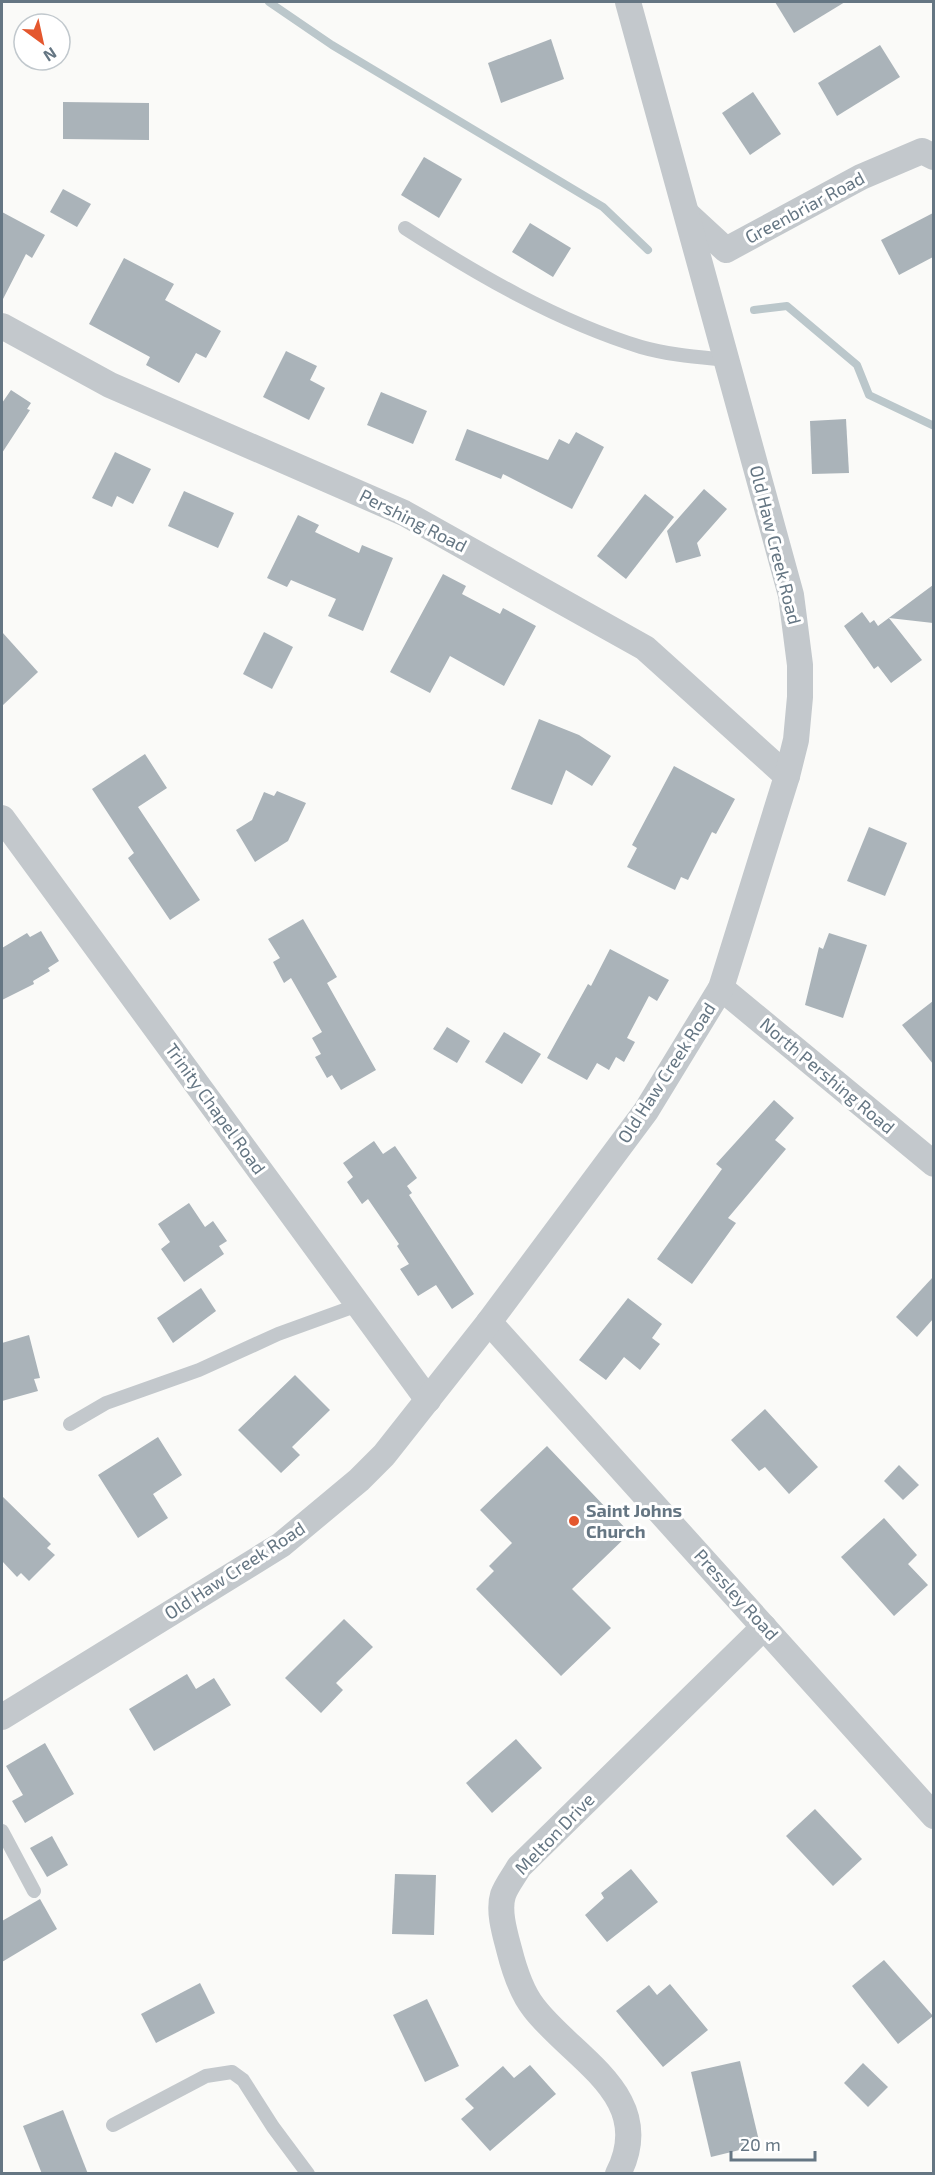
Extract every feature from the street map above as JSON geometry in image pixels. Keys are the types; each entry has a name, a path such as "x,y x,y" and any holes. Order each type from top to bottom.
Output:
{"street":[{"name":"Old Haw Creek Road","path":"2,1717 281,1545 359,1480 384,1455 489,1322 646,1112 721,988 787,776 796,740 800,697 797,630 791,595 628,2"},
{"name":"Greenbriar Road","path":"687,214 726,250 861,177 921,151 933,158"},
{"name":"Pershing Road","path":"2,326 110,385 404,513 645,648 787,776"},
{"name":"Trinity Chapel Road","path":"2,818 428,1400"},
{"name":"North Pershing Road","path":"721,988 933,1164"},
{"name":"Pressley Road","path":"489,1322 933,1816"},
{"name":"Melton Drive","path":"618,2174 627,2142 627,2114 609,2083 532,2007 515,1972 506,1941 502,1896 519,1867 764,1627"}],"lane":[{"path":"405,228 457,262 590,327 642,347 727,360"},
{"path":"70,1424 106,1403 199,1370 278,1334 358,1305"},
{"path":"2,1831 34,1891"},
{"path":"113,2125 206,2076 231,2072 243,2080 268,2121 308,2174"}],"building":[{"path":"775,2 845,2 794,33"},
{"path":"551,39 564,79 501,103 488,63"},
{"path":"880,45 900,77 837,116 818,83"},
{"path":"753,92 781,134 750,155 722,113"},
{"path":"63,102 149,103 149,140 63,139"},
{"path":"424,157 462,179 439,218 401,195"},
{"path":"63,189 91,204 77,227 50,212"},
{"path":"2,212 45,235 32,258 26,254 2,301"},
{"path":"933,213 933,257 899,275 881,240"},
{"path":"530,223 571,248 553,277 512,252"},
{"path":"124,258 174,284 165,300 221,331 206,358 196,353 179,383 146,365 150,357 89,324"},
{"path":"286,351 317,366 310,380 325,388 309,420 263,397"},
{"path":"11,390 31,403 27,409 30,410 2,453 2,403"},
{"path":"381,392 427,411 413,444 367,425"},
{"path":"846,419 849,473 812,474 810,421"},
{"path":"467,429 548,460 559,439 569,444 576,432 604,447 572,509 503,474 501,479 455,460"},
{"path":"115,452 151,469 133,504 117,496 112,507 92,498"},
{"path":"704,489 727,509 697,543 701,556 676,563 667,531"},
{"path":"184,491 234,513 218,548 168,526"},
{"path":"645,494 674,517 626,579 597,556"},
{"path":"298,515 319,525 315,532 359,553 362,545 393,558 363,631 328,616 336,599 291,580 287,587 267,578"},
{"path":"443,574 466,586 462,594 500,614 503,608 536,626 504,686 450,656 430,693 390,672"},
{"path":"933,585 933,623 889,618 922,660 891,683 878,666 874,669 844,626 862,612 870,623 874,620 878,626"},
{"path":"2,632 38,672 2,706"},
{"path":"264,632 293,647 272,689 243,674"},
{"path":"539,719 579,735 611,756 592,786 566,770 552,805 511,789"},
{"path":"145,754 167,788 138,807 200,900 170,920 128,858 134,853 92,789"},
{"path":"674,766 735,799 716,834 712,832 688,880 681,877 675,890 627,867 637,848 632,845"},
{"path":"277,791 306,803 288,841 255,862 236,830 252,820 264,792 274,796"},
{"path":"869,827 907,843 885,896 847,881"},
{"path":"303,919 337,977 327,983 376,1070 341,1090 332,1075 327,1078 315,1057 321,1054 312,1038 322,1032 291,978 284,983 273,962 280,958 268,939"},
{"path":"41,931 59,961 48,968 50,971 33,981 34,984 2,1000 2,948 27,933 30,937"},
{"path":"829,933 867,945 843,1018 805,1005 819,947 823,949"},
{"path":"610,949 669,980 657,1001 649,996 627,1038 635,1042 624,1062 616,1057 609,1070 597,1063 587,1080 547,1058 588,984 591,986"},
{"path":"933,1001 933,1064 902,1025"},
{"path":"447,1027 470,1041 457,1063 433,1049"},
{"path":"504,1032 541,1054 522,1084 485,1062"},
{"path":"774,1100 794,1118 775,1140 786,1149 728,1218 736,1223 692,1284 657,1259 722,1169 716,1164"},
{"path":"374,1141 383,1154 395,1146 417,1178 407,1186 412,1193 409,1195 474,1294 452,1309 436,1285 418,1296 400,1269 409,1264 397,1246 399,1244 368,1199 362,1204 347,1182 353,1177 343,1163"},
{"path":"189,1203 205,1227 213,1221 227,1241 219,1246 224,1254 184,1282 161,1249 170,1242 158,1224"},
{"path":"933,1277 933,1319 917,1337 896,1317"},
{"path":"201,1288 216,1311 173,1343 157,1318"},
{"path":"628,1298 662,1324 652,1338 660,1344 640,1370 624,1357 606,1380 579,1360"},
{"path":"29,1335 40,1378 34,1379 38,1391 2,1401 2,1343"},
{"path":"295,1375 330,1410 292,1447 300,1455 281,1473 238,1430"},
{"path":"765,1409 818,1467 789,1494 765,1467 759,1471 731,1440"},
{"path":"158,1437 182,1475 153,1494 168,1518 138,1538 98,1475"},
{"path":"547,1446 630,1533 572,1589 611,1628 561,1676 476,1589 494,1571 489,1566 512,1543 480,1510"},
{"path":"899,1465 919,1485 903,1500 884,1481"},
{"path":"2,1496 51,1544 47,1548 55,1555 29,1581 21,1573 17,1577 2,1561"},
{"path":"884,1518 917,1555 908,1564 928,1585 894,1616 841,1557"},
{"path":"344,1619 373,1647 336,1683 343,1690 321,1713 285,1678"},
{"path":"187,1674 196,1689 214,1678 231,1705 154,1751 129,1709"},
{"path":"516,1739 542,1768 492,1813 466,1783"},
{"path":"45,1743 74,1794 25,1823 12,1801 23,1795 6,1766"},
{"path":"815,1809 862,1859 833,1886 786,1836"},
{"path":"52,1836 68,1865 47,1877 30,1848"},
{"path":"631,1869 658,1902 607,1942 585,1915 604,1898 601,1893"},
{"path":"395,1874 436,1875 434,1935 392,1934"},
{"path":"40,1899 57,1929 2,1962 2,1921"},
{"path":"884,1960 933,2016 898,2044 852,1986"},
{"path":"200,1983 215,2013 156,2043 141,2014"},
{"path":"670,1984 708,2030 663,2067 616,2011 649,1985 657,1995"},
{"path":"427,1999 459,2066 425,2082 393,2015"},
{"path":"740,2061 760,2145 711,2157 691,2072"},
{"path":"863,2063 888,2087 868,2107 844,2083"},
{"path":"530,2065 556,2094 490,2151 461,2119 474,2108 465,2099 503,2066 514,2078"},
{"path":"63,2110 88,2174 42,2174 23,2126"}],"waterway":[{"path":"269,2 332,45 603,207 648,250"},
{"path":"754,310 787,306 857,365 869,395 934,426"}],"place":[{"name":"Saint Johns Church","path":"574,1521"}]}
